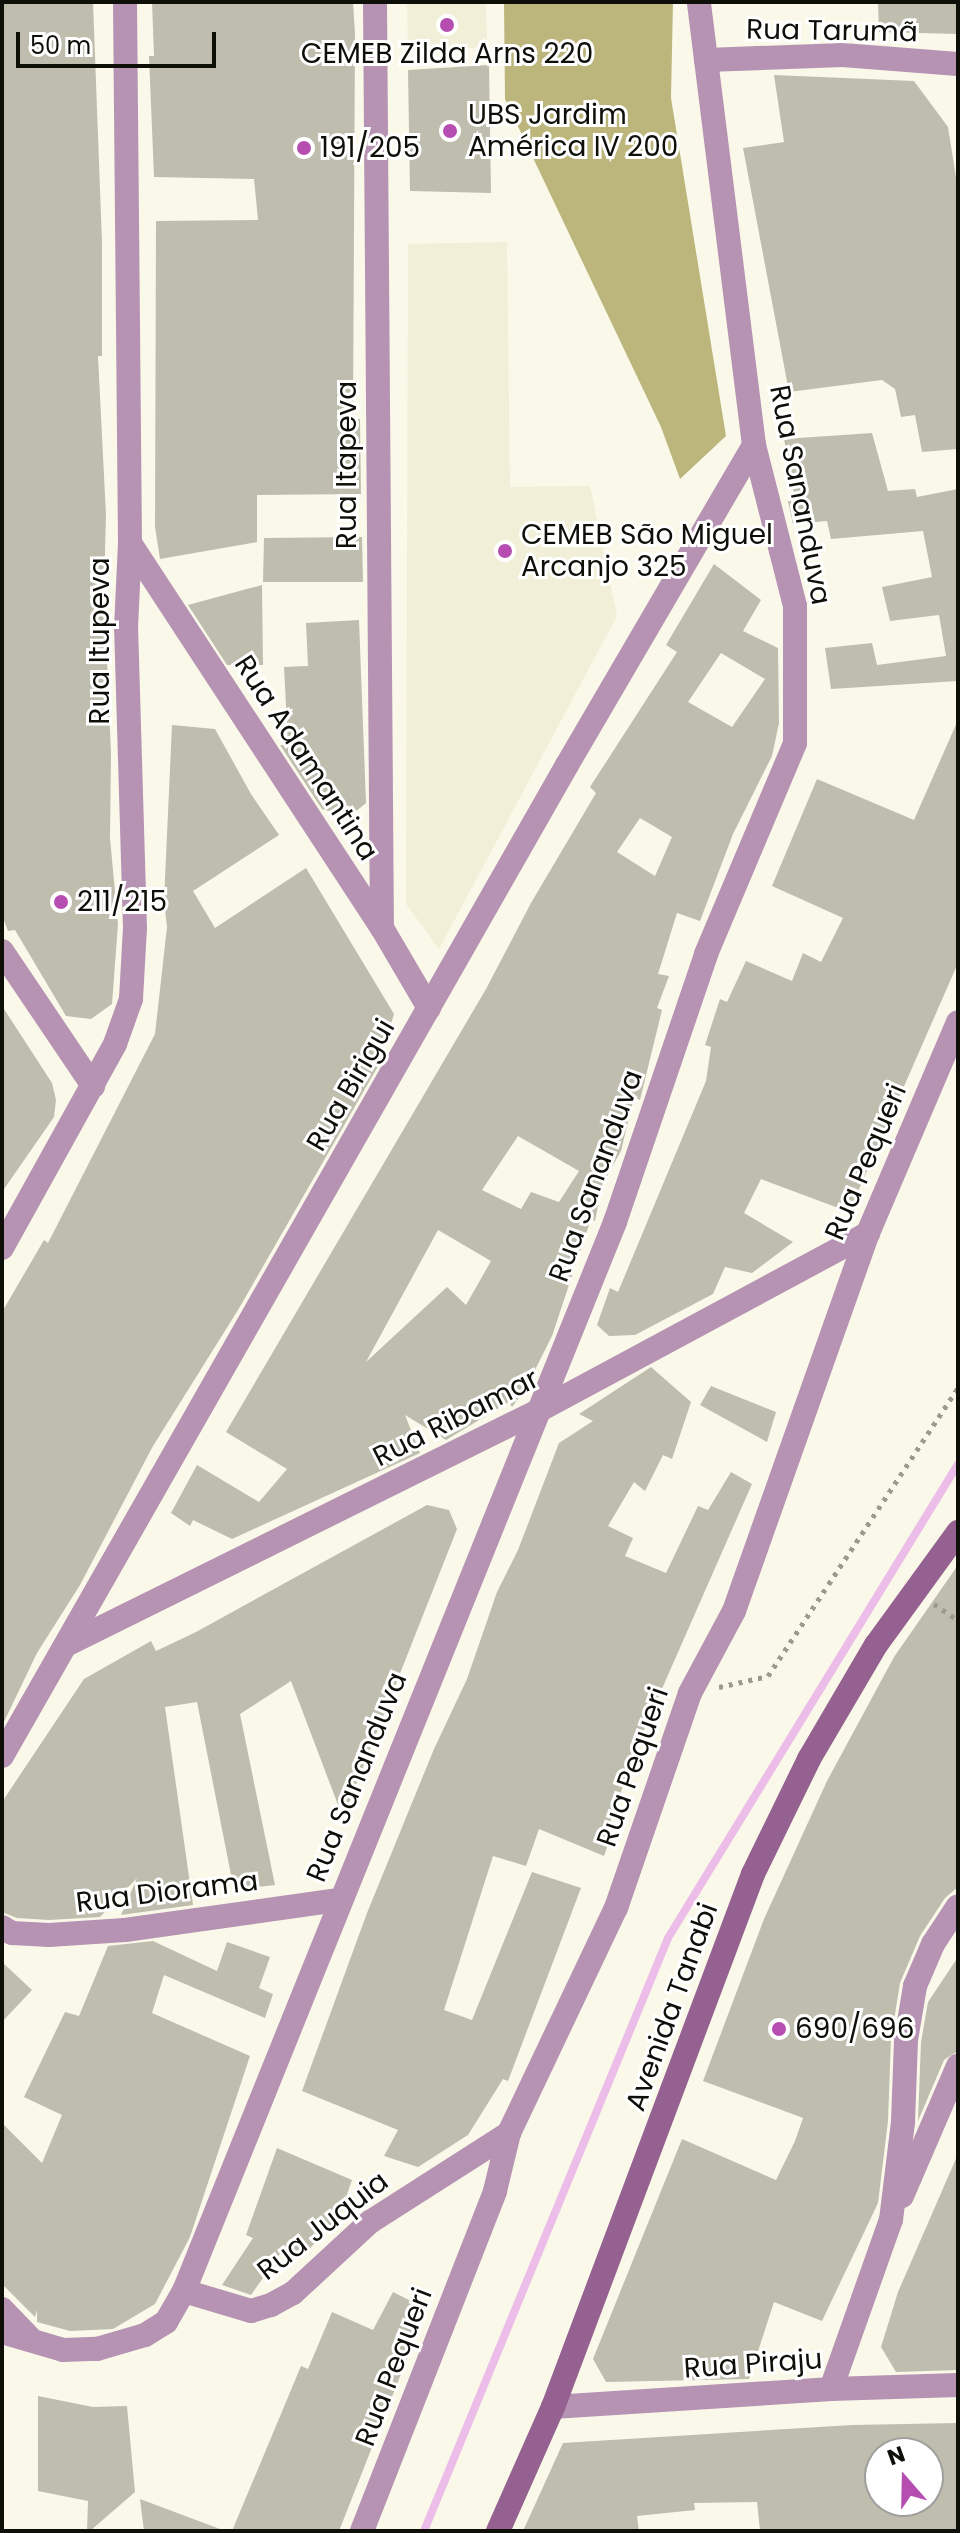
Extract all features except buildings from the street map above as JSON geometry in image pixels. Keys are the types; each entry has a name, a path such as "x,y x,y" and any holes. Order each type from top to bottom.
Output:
{"street":[{"name":"Rua Itupeva","path":"2,1248 115,1044 131,999 135,928 126,628 130,543 125,2"},
{"name":"Rua Itapeva","path":"375,2 382,928"},
{"name":"Rua Sananduva","path":"34,2342 63,2350 97,2349 145,2335 166,2322 184,2291 339,1900 615,1222 706,954 795,743 795,606 754,445 699,2"},
{"name":"Rua Tarumã","path":"706,60 843,55 958,64"},
{"name":"Rua Birigui","path":"2,1756 754,445"},
{"name":"Rua Adamantina","path":"130,543 382,928 429,1008"},
{"path":"2,951 93,1086"},
{"name":"Rua Pequeri","path":"362,2531 495,2191 509,2133 616,1908 690,1693 734,1611 868,1233 958,1022"},
{"name":"Rua Ribamar","path":"65,1645 538,1411 868,1233"},
{"name":"Avenida Tanabi","path":"498,2531 553,2407 753,1874 809,1759 876,1645 958,1532"},
{"name":"Rua Diorama","path":"2,1927 12,1933 49,1935 125,1930 339,1900"},
{"path":"891,2220 903,2122 906,2040 915,1986 933,1944 958,1906"},
{"path":"831,2389 891,2220 958,2066"},
{"name":"Rua Juquia","path":"184,2291 251,2311 293,2293 370,2222 509,2133"},
{"path":"2,2309 34,2342"},
{"path":"2,2332 34,2342"},
{"name":"Rua Piraju","path":"553,2407 831,2389 958,2385"}],"path":[{"path":"690,1693 768,1676 958,1388"},
{"path":"930,1601 958,1620"}],"shaded area":[{"name":"CEMEB Zilda Arns 220","path":"407,2 486,2 487,47 408,52"},
{"path":"504,2 673,2 671,98 726,436 680,479 661,427 505,99"},
{"name":"CEMEB São Miguel Arcanjo 325","path":"507,242 510,487 590,486 617,616 439,949 406,904 408,244"}],"waterway":[{"path":"424,2531 668,1938 958,1464"}],"place":[{"name":"CEMEB Zilda Arns 220","path":"447,25"},
{"name":"UBS Jardim América IV 200","path":"450,131"},
{"name":"191/205","path":"304,148"},
{"name":"CEMEB São Miguel Arcanjo 325","path":"505,551"},
{"name":"211/215","path":"61,902"},
{"name":"690/696","path":"779,2029"}]}
